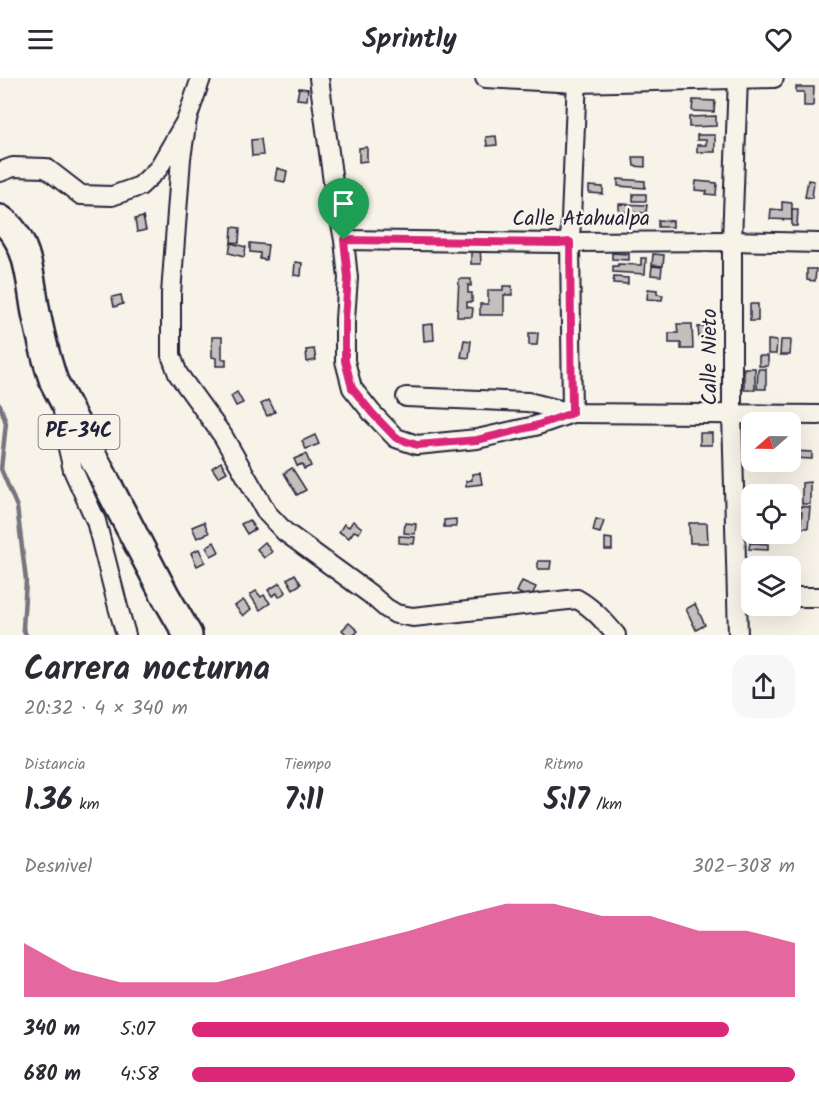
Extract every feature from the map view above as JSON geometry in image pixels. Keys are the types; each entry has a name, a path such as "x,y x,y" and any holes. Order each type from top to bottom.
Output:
{"main road":[{"name":"PE-34C","path":"0,219 10,228 22,246 29,269 46,358 62,400 188,635"}],"street":[{"path":"201,78 187,119 181,158 172,282 171,355 178,374 223,436 267,513 285,532 396,614 413,616 577,599 603,619 616,635"},
{"path":"319,78 333,182 344,240 348,278 345,361 352,388 396,438 417,445 477,440 535,426 572,413"},
{"path":"485,78 577,81 774,78"},
{"name":"Calle Nieto","path":"738,78 732,241 732,414 742,556"},
{"path":"572,413 570,242 577,81"},
{"path":"0,172 13,167 46,168 81,195 112,196 140,186 158,169 187,119"},
{"name":"Calle Atahualpa","path":"344,240 819,243"},
{"path":"406,397 528,402 572,413 819,415"},
{"path":"62,400 67,444 73,470 96,520 126,635"},
{"path":"801,597 819,597"},
{"name":"Calle Nieto","path":"738,635 741,616"}],"building":[{"path":"796,87 814,87 813,106 804,106 804,92 796,92"},
{"path":"299,88 308,89 307,100 297,99"},
{"path":"693,100 715,101 714,112 692,111"},
{"path":"716,116 716,126 689,127 689,117"},
{"path":"697,135 715,135 715,152 697,152 697,145 706,145 706,140 697,140"},
{"path":"496,136 497,145 487,146 486,137"},
{"path":"261,139 263,155 252,156 251,140"},
{"path":"367,147 367,161 359,162 359,148"},
{"path":"633,157 645,157 645,167 634,166"},
{"path":"277,168 287,171 285,182 275,180"},
{"path":"618,179 645,181 645,188 618,186"},
{"path":"808,180 814,181 812,198 805,197"},
{"path":"696,181 717,183 716,195 706,194 707,191 695,190"},
{"path":"589,186 603,187 603,194 589,193"},
{"path":"633,194 646,194 646,201 633,201"},
{"path":"782,202 792,203 792,220 770,219 771,209 782,210"},
{"path":"619,204 647,205 646,213 619,212"},
{"path":"792,209 798,209 797,226 792,226"},
{"path":"143,217 146,230 137,232 135,219"},
{"path":"658,220 673,221 673,227 658,227"},
{"path":"232,227 240,228 239,243 231,242"},
{"path":"231,243 246,247 244,257 229,253"},
{"path":"250,243 268,245 266,260 260,259 260,253 250,252"},
{"path":"471,246 480,246 481,264 471,264"},
{"path":"612,253 629,254 629,260 612,259"},
{"path":"653,254 664,255 663,266 652,265"},
{"path":"641,258 646,258 645,274 613,272 613,266 618,266 618,264 641,265"},
{"path":"295,262 302,263 301,276 294,275"},
{"path":"652,266 662,267 661,276 651,275"},
{"path":"807,269 816,269 815,281 807,280"},
{"path":"614,277 628,278 628,284 613,283"},
{"path":"459,279 471,279 468,293 472,293 472,302 467,302 467,307 473,308 472,317 457,317"},
{"path":"503,286 512,286 512,295 504,295 504,315 480,315 480,304 488,304 488,290 503,290"},
{"path":"648,289 657,290 657,294 663,295 662,300 647,299"},
{"path":"121,295 123,304 114,307 112,297"},
{"path":"750,304 758,304 758,321 750,321"},
{"path":"433,324 434,340 424,341 423,325"},
{"path":"677,324 692,324 693,349 681,349 681,343 669,343 669,333 678,333"},
{"path":"707,326 708,338 699,338 698,327"},
{"path":"529,333 538,333 537,345 529,345"},
{"path":"212,337 222,337 222,359 226,359 226,366 216,366 216,358 212,357"},
{"path":"464,340 471,341 469,358 461,357"},
{"path":"768,340 777,341 776,354 768,354"},
{"path":"781,340 791,340 790,355 780,355"},
{"path":"314,349 316,360 307,362 306,350"},
{"path":"759,356 768,356 768,366 759,366"},
{"path":"744,368 755,368 755,390 744,390"},
{"path":"758,369 766,369 766,389 757,389"},
{"path":"237,392 243,403 236,406 231,396"},
{"path":"269,400 275,412 267,416 261,404"},
{"path":"700,433 712,433 712,445 700,445"},
{"path":"315,435 319,444 306,449 302,441"},
{"path":"801,451 812,452 812,459 801,458"},
{"path":"306,454 311,466 304,469 302,464 297,466 294,459"},
{"path":"221,462 227,472 218,477 212,468"},
{"path":"292,468 306,490 297,495 284,473"},
{"path":"480,473 482,484 466,486 466,481 472,480 472,474"},
{"path":"810,482 810,504 802,504 802,483"},
{"path":"739,505 741,505 741,526 739,526"},
{"path":"801,507 810,507 808,528 801,528"},
{"path":"456,519 456,527 444,527 444,520"},
{"path":"596,519 604,521 600,533 593,531"},
{"path":"249,520 255,529 247,534 241,524"},
{"path":"353,521 362,528 359,533 354,531 349,538 339,532 344,524 349,527"},
{"path":"204,522 209,533 197,538 192,527"},
{"path":"405,523 416,524 415,534 404,533"},
{"path":"689,523 707,523 708,543 690,543"},
{"path":"399,536 415,537 414,544 399,543"},
{"path":"605,538 612,539 612,550 605,550"},
{"path":"214,542 219,552 211,556 206,547"},
{"path":"265,542 272,552 264,558 257,549"},
{"path":"750,544 768,544 768,550 749,549"},
{"path":"199,549 205,562 197,566 191,553"},
{"path":"538,561 551,561 550,569 538,569"},
{"path":"295,574 301,584 293,589 287,579"},
{"path":"522,581 536,587 530,598 517,592"},
{"path":"280,583 286,592 279,597 277,593 272,596 268,590"},
{"path":"256,591 261,597 264,595 270,603 260,610 250,595"},
{"path":"243,600 251,609 243,616 235,606"},
{"path":"695,604 705,625 696,630 686,609"},
{"path":"349,623 358,631 354,635 347,635 342,630"}],"waterway":[{"path":"0,405 6,423 1,469 17,507 26,580 23,628 26,635"}],"route":[{"path":"344,240 570,242 572,413 535,426 477,440 417,445 396,438 352,388 345,361 348,278 344,240"}]}
